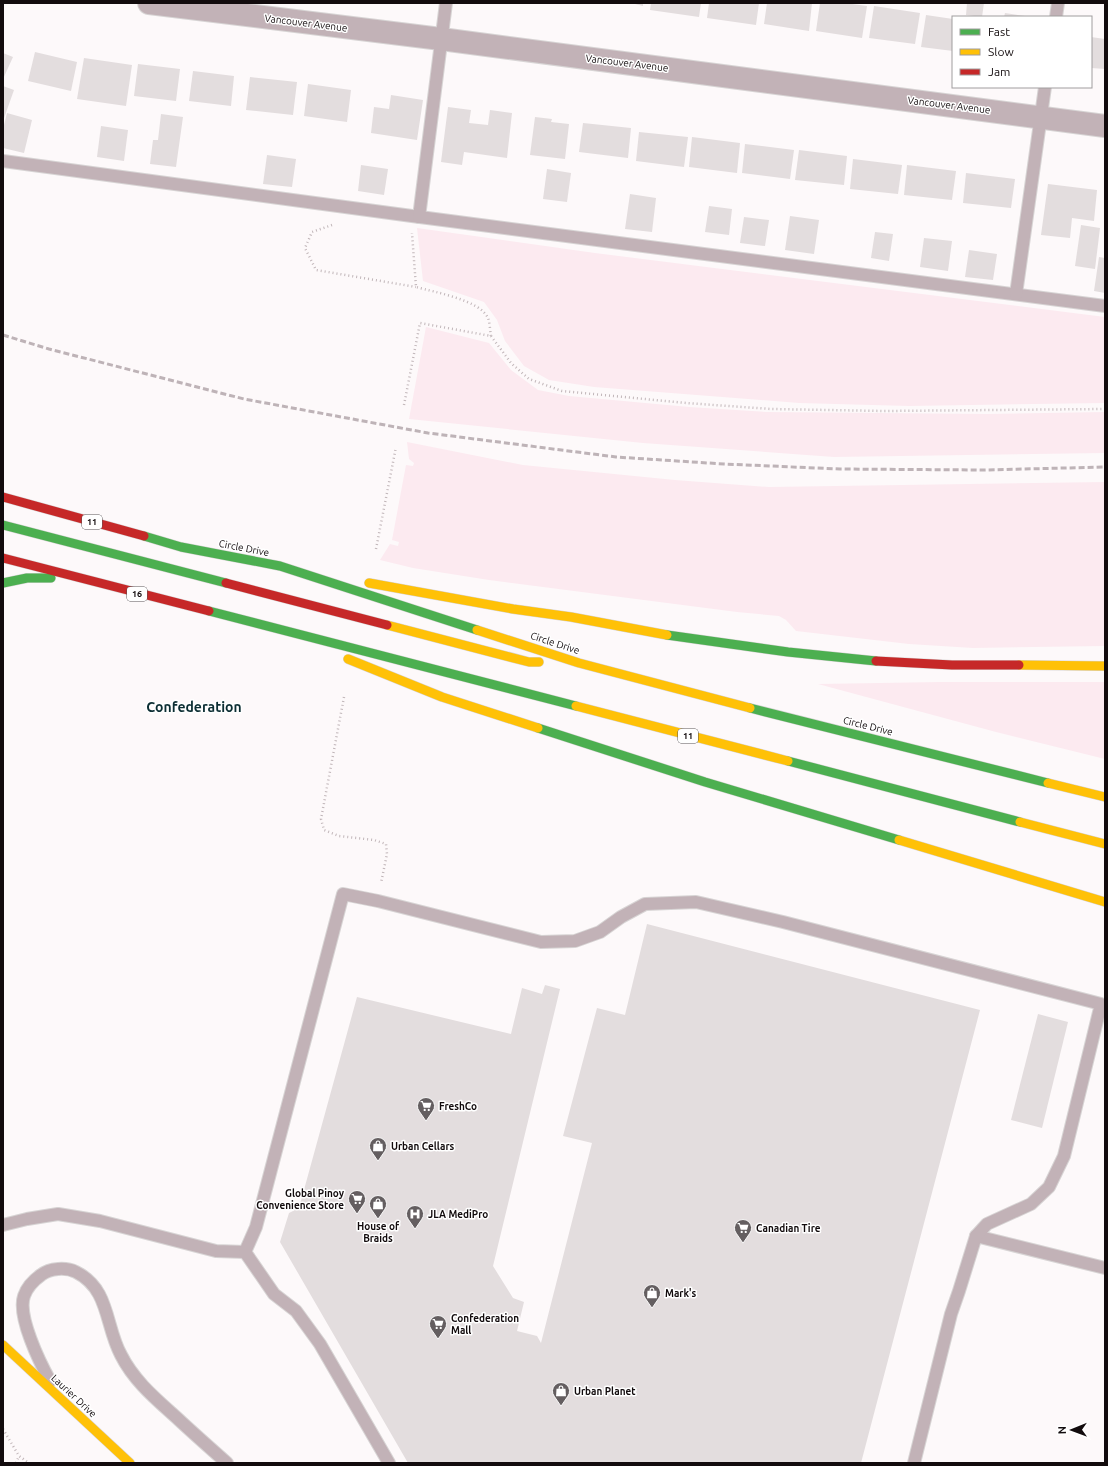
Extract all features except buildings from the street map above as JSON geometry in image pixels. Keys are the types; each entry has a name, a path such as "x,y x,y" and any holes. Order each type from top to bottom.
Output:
{"main road":[{"name":"Circle Drive","path":"3,497 181,547 280,566 578,663 746,707 1105,797"},
{"path":"3,526 529,662 578,663"},
{"name":"16","path":"3,558 96,584 271,627"},
{"path":"280,566 513,609 571,617 678,637 788,652 862,660 952,665 1105,666"},
{"name":"16","path":"3,583 12,580 42,577 96,584"},
{"path":"271,627 464,705 705,782 1105,902"},
{"name":"11","path":"271,627 1105,844"},
{"name":"Laurier Drive","path":"3,1345 130,1463"}],"street":[{"name":"Vancouver Avenue","path":"149,3 268,11 441,39 1105,126"}],"lane":[{"path":"419,217 446,3"},
{"path":"1056,16 1058,3"},
{"path":"1016,294 1045,88"},
{"path":"3,161 419,217 1105,306"},
{"path":"245,1252 256,1227 343,894 542,942 575,941 600,932 621,917 645,904 696,902 783,922 1102,1004 1064,1156 1049,1187 1031,1204 986,1224 976,1236 960,1291 951,1314 914,1463"},
{"path":"3,1225 58,1214 100,1221 216,1251 245,1252"},
{"path":"976,1236 1105,1268"},
{"path":"245,1252 274,1294 296,1311 320,1344 389,1463"},
{"path":"61,1400 44,1370 32,1344 27,1330 24,1313 24,1296 32,1283 43,1273 59,1269 74,1272 89,1280 100,1294 120,1355 135,1377 152,1396 227,1463"}],"path":[{"path":"339,226 331,225 312,232 305,248 316,270 416,287 454,297 480,308 488,318 491,336 511,364 529,379 562,391 686,403 771,409 884,411 1105,409"},
{"path":"412,235 416,287"},
{"path":"404,405 420,323 491,336"},
{"path":"376,549 396,446"},
{"path":"344,697 321,819 324,830 339,836 374,840 386,844 387,854 378,902"},
{"path":"3,1429 19,1456 29,1463"},
{"path":"16,1463 19,1456"}],"shaded area":[{"path":"417,228 595,253 1105,317 1105,403 909,406 799,403 594,387 549,380 524,366 505,341 497,320 484,302 423,281"},
{"path":"426,327 489,343 511,370 538,390 569,396 689,407 766,412 987,414 1105,412 1105,453 834,457 643,443 409,419"},
{"path":"407,442 523,465 675,480 769,487 1105,482 1105,646 973,648 909,644 796,631 786,620 779,616 737,612 489,580 413,568 380,560 390,544 398,546 399,542 392,540 406,465 413,466 414,463 409,459"},
{"path":"1105,682 1105,759 996,732 818,684"}],"railway":[{"path":"3,335 49,349 244,399 428,433 616,457 724,464 840,469 985,470 1105,467"}],"traffic: fast":[{"path":"3,525 226,583"},
{"path":"144,536 181,547 280,566 477,630"},
{"path":"3,583 27,578 51,578"},
{"path":"209,611 576,706"},
{"path":"667,635 788,652 876,661"},
{"path":"750,708 1048,783"},
{"path":"538,728 705,782 899,840"},
{"path":"788,761 1020,822"}],"traffic: slow":[{"path":"369,583 513,609 571,617 667,635"},
{"path":"387,625 529,662 539,662"},
{"path":"477,630 579,663 750,708"},
{"path":"348,659 442,697 538,728"},
{"path":"1019,665 1105,666"},
{"path":"576,706 788,761"},
{"path":"1048,783 1105,797"},
{"path":"1020,822 1105,844"},
{"path":"899,840 1105,902"},
{"path":"3,1345 130,1463"}],"traffic: jam":[{"path":"3,497 144,536"},
{"path":"3,558 209,611"},
{"path":"226,583 387,625"},
{"path":"876,661 952,665 1019,665"}],"place":[{"name":"FreshCo","path":"426,1121"},
{"name":"Urban Cellars","path":"378,1161"},
{"name":"Global Pinoy Convenience Store","path":"357,1214"},
{"name":"House of Braids","path":"378,1219"},
{"name":"JLA MediPro","path":"415,1229"},
{"name":"Canadian Tire","path":"743,1243"},
{"name":"Mark's","path":"652,1308"},
{"name":"Confederation Mall","path":"438,1339"},
{"name":"Urban Planet","path":"561,1406"}],"district":[{"name":"Confederation","path":"194,707"}]}
